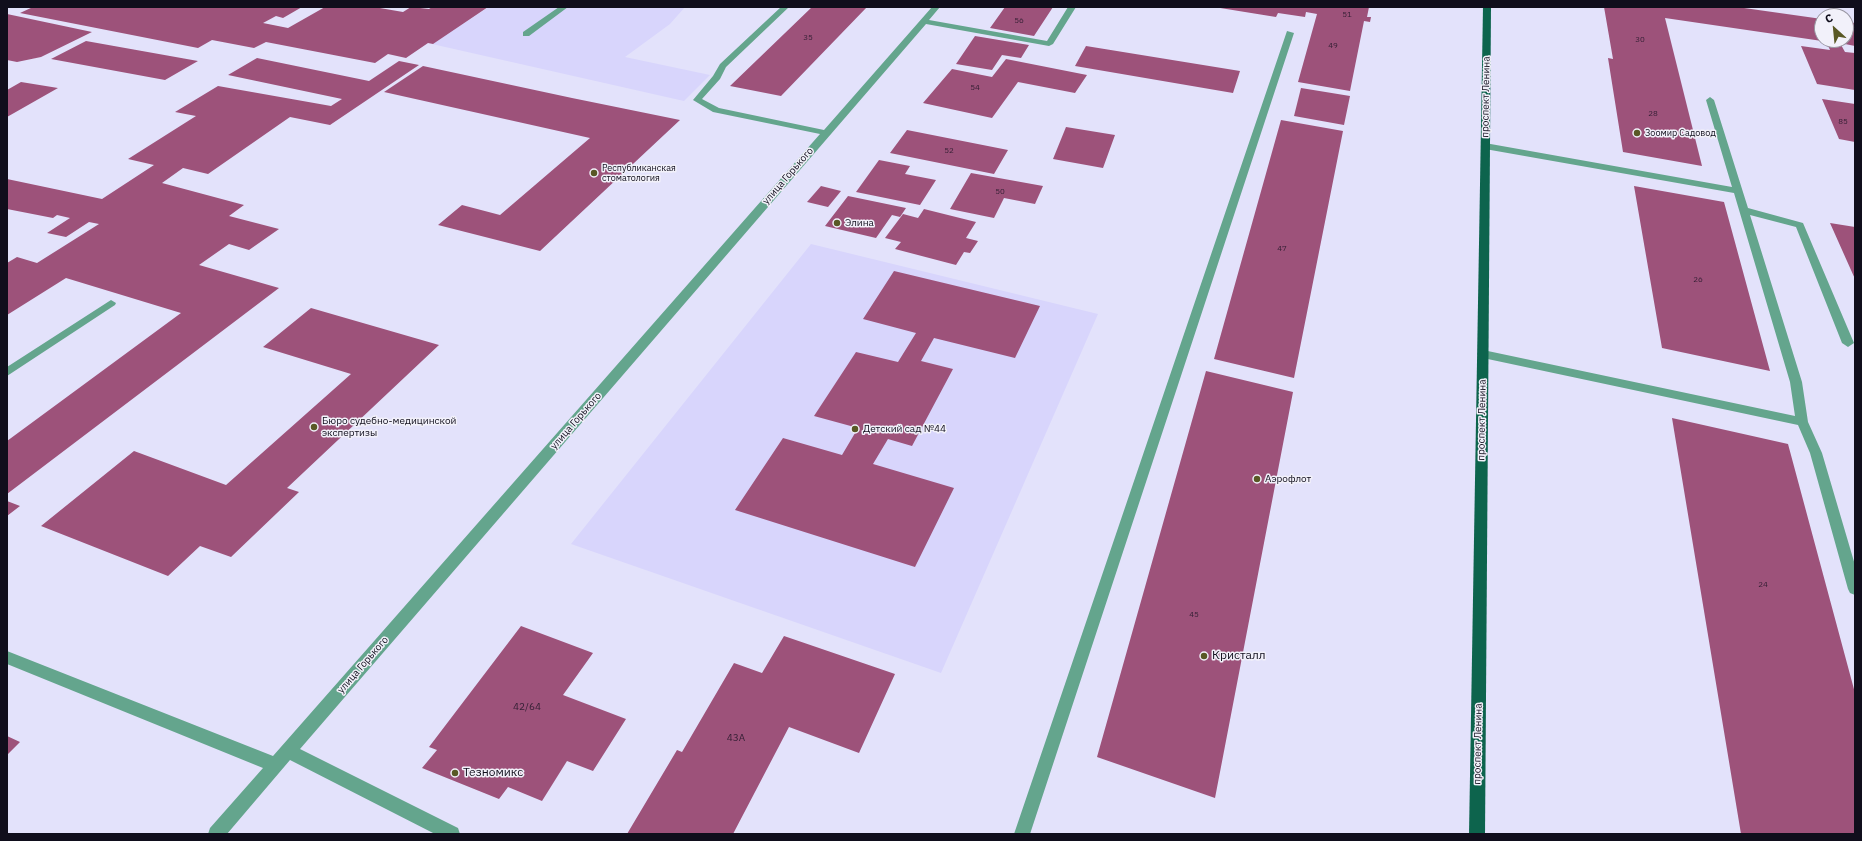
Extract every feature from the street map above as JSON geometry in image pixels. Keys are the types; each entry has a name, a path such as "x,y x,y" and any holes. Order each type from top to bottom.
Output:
{"main road":[{"name":"проспект Ленина","path":"1477,834 1487,7"}],"street":[{"path":"526,34 564,7"},
{"path":"785,7 723,66 717,77 697,100 716,110 826,133"},
{"name":"улица Горького","path":"216,834 936,7"},
{"path":"923,21 1049,44 1072,7"},
{"path":"1022,834 1290,33"},
{"path":"1710,100 1796,382 1802,422 1816,453 1855,589"},
{"path":"1485,146 1737,191"},
{"path":"1743,210 1800,225 1848,343"},
{"path":"7,372 111,303"},
{"path":"1483,354 1802,422"},
{"path":"7,657 276,765"},
{"path":"288,751 452,834"}],"shaded area":[{"path":"489,7 685,7 670,24 625,57 710,75 684,101 432,44"},
{"name":"Детский сад №44","path":"811,244 1098,314 941,673 571,544"}],"building":[{"path":"33,7 302,7 283,18 276,16 263,23 288,28 325,7 374,7 403,12 411,7 429,9 432,7 488,7 433,44 428,43 406,58 388,54 375,63 266,42 254,48 212,40 198,48 20,13"},
{"path":"812,7 867,7 781,96 730,86"},
{"path":"1005,7 1053,7 1034,36 990,28"},
{"path":"1214,7 1369,7 1367,17 1371,17 1370,22 1364,21 1350,91 1298,82 1317,14 1306,12 1305,17 1278,13 1276,17"},
{"path":"1604,7 1737,7 1814,18 1814,40 1665,18 1702,166 1623,152 1608,58 1613,59"},
{"path":"7,14 92,32 41,57 17,62 7,60"},
{"path":"1854,23 1855,23 1854,46"},
{"path":"975,36 1029,45 1021,58 1002,55 992,70 956,64"},
{"path":"86,41 198,61 165,80 51,59"},
{"path":"1086,46 1240,71 1233,93 1075,66"},
{"path":"1801,46 1830,50 1829,48 1843,48 1845,52 1855,53 1855,90 1817,84"},
{"path":"257,58 369,81 399,61 419,65 330,125 290,117 208,174 183,168 162,183 244,205 229,216 279,229 249,250 229,244 199,265 279,288 7,494 7,441 181,313 66,278 7,315 7,263 17,257 37,263 99,224 89,222 66,237 47,233 70,218 57,215 53,218 7,209 7,179 102,199 154,165 128,159 196,116 175,112 218,86 331,106 342,99 228,75"},
{"path":"1006,59 1087,75 1075,93 1018,82 992,118 923,103 952,69 992,77"},
{"path":"423,66 680,120 540,251 438,225 462,205 500,215 590,138 384,92"},
{"path":"21,82 58,88 7,117 7,90"},
{"path":"1301,88 1350,96 1344,125 1294,116"},
{"path":"1822,99 1855,104 1855,142 1839,139"},
{"path":"1281,120 1343,131 1294,378 1214,359"},
{"path":"1066,127 1115,135 1103,168 1053,159"},
{"path":"907,130 1008,150 994,174 890,153"},
{"path":"879,160 910,166 905,174 936,180 920,205 856,192"},
{"path":"971,173 1043,186 1035,204 1004,198 994,218 950,209"},
{"path":"821,186 841,191 828,207 807,202"},
{"path":"1634,186 1724,202 1770,371 1662,348"},
{"path":"848,196 906,208 900,217 892,215 876,238 825,226"},
{"path":"924,209 976,222 966,238 978,241 970,253 964,252 956,265 895,249 901,242 885,238 903,214 918,218"},
{"path":"1830,223 1855,227 1855,279"},
{"path":"894,271 1040,306 1015,358 934,338 921,361 953,369 912,446 888,439 873,464 954,488 915,567 735,510 783,438 842,455 858,428 814,416 856,352 898,362 916,333 863,319"},
{"path":"311,308 439,345 287,488 299,492 231,557 200,546 168,576 41,526 134,451 226,485 351,374 263,347"},
{"path":"1206,371 1293,392 1215,798 1097,757"},
{"path":"1672,418 1788,444 1855,693 1855,834 1741,834"},
{"path":"7,501 20,506 7,516"},
{"path":"521,626 593,653 563,695 626,719 593,771 567,761 542,801 508,787 499,799 422,768 437,750 429,747"},
{"path":"784,636 895,674 859,753 789,727 733,834 627,834 677,750 682,752 734,663 762,673"},
{"path":"7,736 20,742 7,755"}],"place":[{"name":"Зоомир Садовод","path":"1637,133"},
{"name":"Республиканская стоматология","path":"594,173"},
{"name":"Элина","path":"837,223"},
{"name":"Бюро судебно-медицинской экспертизы","path":"314,427"},
{"name":"Детский сад №44","path":"855,429"},
{"name":"Аэрофлот","path":"1257,479"},
{"name":"Кристалл","path":"1204,656"},
{"name":"Тезномикс","path":"455,773"}]}
